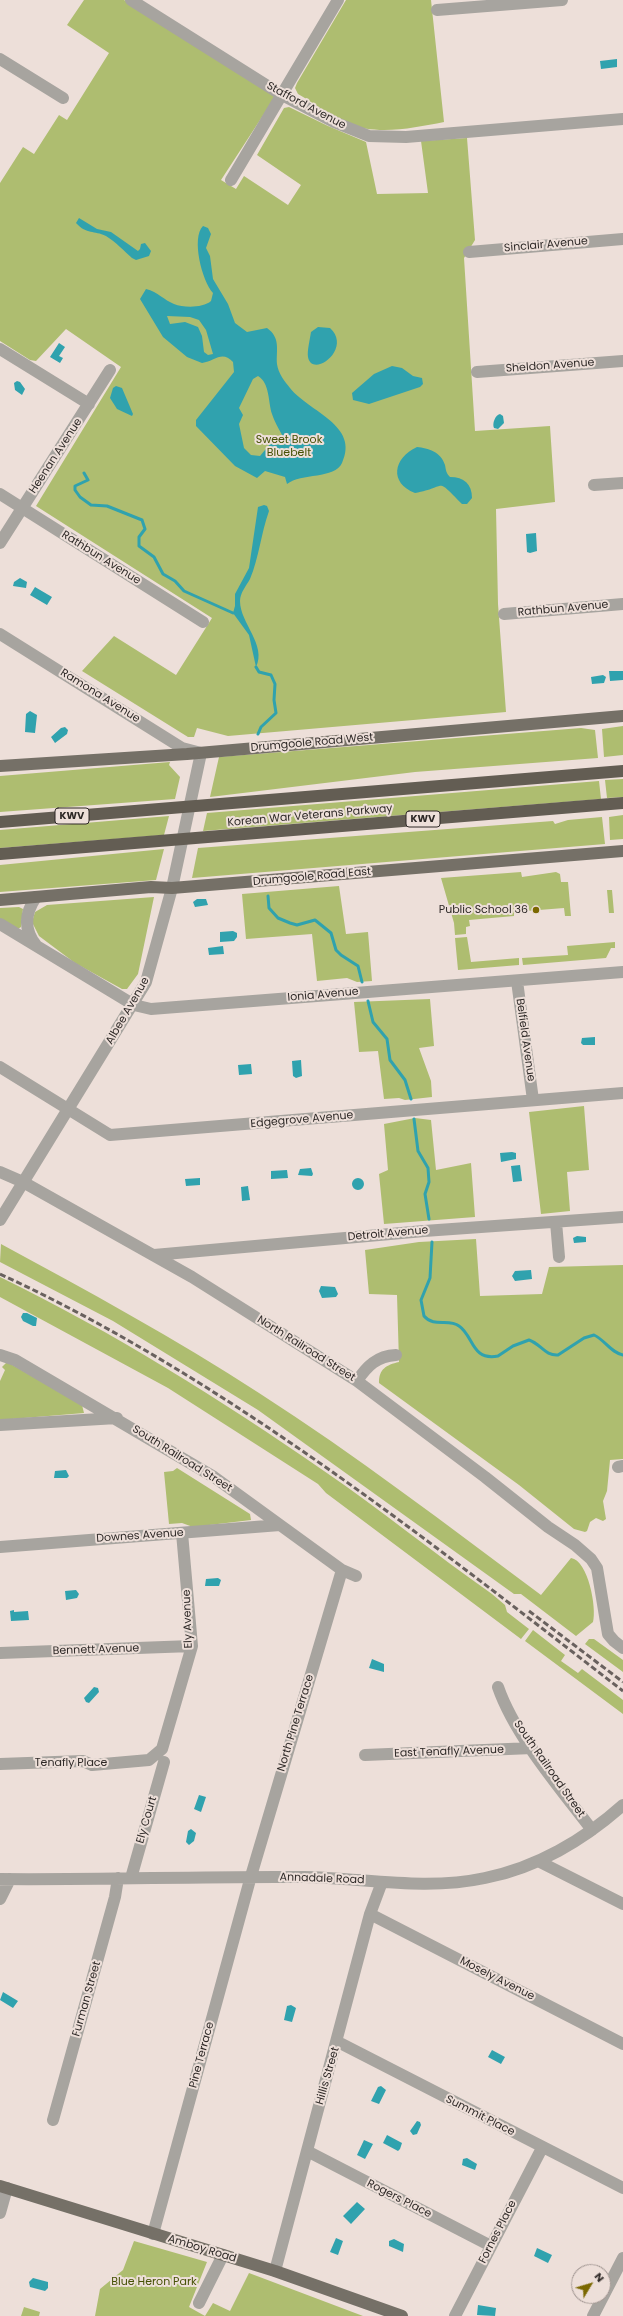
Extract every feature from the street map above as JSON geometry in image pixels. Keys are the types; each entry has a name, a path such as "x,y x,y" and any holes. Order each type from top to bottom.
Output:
{"highway":[{"name":"Korean War Veterans Parkway","path":"0,822 623,771"},
{"name":"Korean War Veterans Parkway","path":"0,854 621,804"}],"main road":[{"name":"Drumgoole Road West","path":"0,766 202,753 623,716"},
{"name":"Drumgoole Road East","path":"0,900 151,888 172,888 623,851"},
{"name":"Amboy Road","path":"3,2187 275,2271 402,2316"}],"street":[{"name":"Stafford Avenue","path":"131,0 282,94 334,122 369,136 406,137 623,119"},
{"path":"231,180 338,0"},
{"path":"437,10 562,0"},
{"path":"0,59 63,98"},
{"name":"Sinclair Avenue","path":"470,252 623,239"},
{"path":"0,349 89,404"},
{"name":"Sheldon Avenue","path":"477,372 623,361"},
{"name":"Heenan Avenue","path":"0,543 110,370"},
{"path":"594,485 623,483"},
{"name":"Rathbun Avenue","path":"0,494 203,622"},
{"name":"Rathbun Avenue","path":"504,614 623,604"},
{"name":"Ramona Avenue","path":"0,634 182,748 202,753"},
{"name":"Albee Avenue","path":"0,1220 134,1005 152,969 172,888 202,753"},
{"path":"36,897 29,907 27,924 31,939 38,948"},
{"name":"Ionia Avenue","path":"0,924 134,1005 151,1009 623,972"},
{"name":"Belfield Avenue","path":"517,981 533,1100"},
{"name":"Edgegrove Avenue","path":"0,1067 110,1136 623,1093"},
{"name":"North Railroad Street","path":"0,1172 23,1182 154,1255 357,1381 485,1477 548,1527 575,1545 591,1559 597,1568 608,1634 623,1648"},
{"name":"Detroit Avenue","path":"154,1255 424,1231 623,1217"},
{"path":"556,1222 559,1257"},
{"name":"South Railroad Street","path":"0,1355 15,1360 117,1418 214,1477 342,1570 356,1576"},
{"path":"357,1381 369,1365 377,1359 396,1355"},
{"path":"0,1425 117,1418"},
{"name":"Downes Avenue","path":"0,1547 280,1525"},
{"name":"Ely Avenue","path":"162,1749 192,1646 182,1533"},
{"name":"North Pine Terrace","path":"251,1876 342,1570"},
{"name":"Bennett Avenue","path":"0,1653 192,1646"},
{"name":"South Railroad Street","path":"498,1687 503,1700 532,1748 592,1830"},
{"name":"East Tenafly Avenue","path":"365,1755 532,1748"},
{"name":"Tenafly Place","path":"0,1764 83,1761 92,1765 150,1760 162,1749"},
{"name":"Ely Court","path":"131,1878 164,1762"},
{"name":"Annadale Road","path":"5,1879 251,1876 330,1878 429,1884 457,1883 513,1871 540,1862 592,1830 623,1805"},
{"path":"540,1862 623,1904"},
{"name":"Pine Terrace","path":"153,2234 251,1876"},
{"name":"Furman Street","path":"53,2120 115,1897 118,1878"},
{"path":"0,1899 5,1879"},
{"name":"Hillis Street","path":"275,2271 338,2042 370,1914 382,1882"},
{"name":"Mosely Avenue","path":"370,1914 623,2044"},
{"name":"Summit Place","path":"338,2042 542,2148 623,2188"},
{"name":"Fornes Place","path":"455,2316 542,2148"},
{"name":"Rogers Place","path":"307,2152 491,2246"},
{"path":"0,2213 3,2187"},
{"path":"199,2303 223,2256"},
{"path":"593,2316 623,2258"}],"green space":[{"name":"Sweet Brook Bluebelt","path":"84,0 124,0 272,92 275,97 221,180 236,189 244,176 288,205 301,185 257,155 284,108 289,107 366,142 377,194 428,193 421,141 467,138 475,240 464,258 475,431 550,426 555,502 496,509 498,604 506,712 228,736 197,728 194,737 188,737 82,671 114,636 176,675 212,618 36,506 121,367 66,329 36,361 30,360 0,341 0,183 23,147 34,154 59,115 67,120 109,53 67,25"},
{"path":"346,0 431,0 444,122 395,130 358,127 340,120 298,94 295,88 297,83"},
{"path":"623,726 623,755 604,757 602,729"},
{"path":"581,728 595,730 598,758 415,772 210,797 219,757"},
{"path":"170,762 169,765 180,777 175,799 0,812 0,776"},
{"path":"623,779 623,797 607,798 605,780"},
{"path":"599,781 601,799 203,831 207,813"},
{"path":"623,815 623,839 610,840 609,817"},
{"path":"169,816 164,835 0,848 0,830"},
{"path":"602,817 605,844 192,878 198,848 553,821 555,824 568,820"},
{"path":"164,849 156,880 0,892 0,865"},
{"path":"521,872 522,877 556,872 560,874 561,882 568,882 571,916 565,916 564,908 514,912 514,916 469,920 470,926 466,927 466,934 455,935 454,923 441,878"},
{"path":"339,886 346,934 368,932 372,981 357,982 347,978 317,981 312,934 246,939 242,894"},
{"path":"607,890 612,890 614,913 609,913"},
{"path":"154,897 138,974 127,989 122,989 75,963 39,936 32,922 35,912 47,905"},
{"path":"19,907 23,909 21,927 18,929 0,920 0,908"},
{"path":"467,937 471,962 519,958 519,965 458,970 455,938"},
{"path":"615,942 615,948 611,948 606,958 523,965 522,958 568,955 567,946"},
{"path":"430,999 434,1046 419,1048 431,1081 432,1097 405,1100 399,1098 384,1099 378,1051 359,1052 354,1002"},
{"path":"584,1106 589,1170 567,1172 570,1211 541,1214 529,1112"},
{"path":"415,1118 431,1120 436,1170 471,1163 475,1217 384,1224 379,1174 388,1170 384,1124"},
{"path":"476,1239 480,1296 542,1294 549,1267 623,1265 623,1459 610,1460 607,1491 603,1501 606,1519 603,1521 596,1518 590,1522 587,1531 585,1532 574,1529 519,1485 379,1383 380,1374 384,1368 399,1362 397,1295 369,1294 365,1250 419,1242"},
{"path":"1,1244 164,1335 259,1393 366,1466 541,1595 571,1558 577,1561 582,1567 590,1586 594,1606 593,1622 576,1636 521,1594 514,1594 258,1410 113,1321 0,1262"},
{"path":"0,1277 84,1320 125,1344 206,1392 285,1444 366,1501 492,1594 505,1605 507,1612 529,1629 521,1639 326,1493 318,1484 168,1388 0,1297"},
{"path":"6,1363 9,1363 82,1405 84,1413 0,1420 0,1381 5,1370 2,1367"},
{"path":"177,1468 250,1514 251,1520 193,1527 182,1523 169,1524 164,1472 173,1471"},
{"path":"533,1630 565,1655 561,1661 578,1673 582,1669 623,1700 623,1714 525,1641"},
{"path":"589,1639 594,1639 623,1660 623,1672 585,1644"},
{"name":"Blue Heron Park","path":"134,2241 207,2262 189,2307 205,2316 95,2316 100,2289 123,2270"},
{"name":"Blue Heron Park","path":"249,2273 363,2316 205,2316 213,2303 230,2311"},
{"path":"24,2307 40,2312 39,2316 21,2316"}],"water":[{"path":"617,59 617,67 601,69 600,61"},
{"path":"79,218 97,229 111,232 138,251 141,244 145,243 151,251 149,256 136,260 132,258 106,236 87,231 80,227 76,223"},
{"path":"203,226 208,228 211,234 206,248 210,256 213,279 228,304 235,323 247,332 267,328 271,332 276,340 277,364 280,374 284,380 298,397 330,420 344,439 346,450 342,463 338,468 325,474 301,478 287,484 285,477 265,471 257,478 235,466 196,426 196,420 234,372 233,362 225,357 218,357 202,363 187,357 163,337 140,299 146,289 170,302 183,306 193,307 203,305 211,301 213,293 205,279 199,260 198,240","holes":["167,316 190,317 199,320 206,330 213,354 208,355 204,352 202,336 198,327 185,322 170,324","258,376 265,383 272,414 286,442 284,445 270,444 260,456 251,455 244,448 239,424 243,415 239,408 253,379"]},
{"path":"318,327 330,328 336,336 337,344 329,359 316,365 311,363 308,357 308,352 311,332"},
{"path":"59,343 65,347 59,356 63,358 60,363 50,357"},
{"path":"392,366 402,368 413,376 422,378 423,384 420,387 369,404 353,400 352,393 374,374"},
{"path":"17,381 20,382 25,389 22,395 15,390 14,383"},
{"path":"116,386 122,388 133,414 132,416 117,409 110,398 113,388"},
{"path":"500,414 503,416 504,423 498,429 494,428 494,420"},
{"path":"417,447 425,448 437,454 443,461 450,477 459,478 469,485 472,498 467,504 462,504 448,490 441,486 415,493 407,489 401,483 397,470 399,464 403,457"},
{"path":"264,505 267,506 269,511 258,554 250,579 240,598 244,618 256,642 258,650 256,667 249,635 233,613 235,606 235,594 249,568 258,507"},
{"path":"536,533 537,551 530,553 527,552 526,534"},
{"path":"20,578 27,582 26,588 13,586 14,582"},
{"path":"35,587 52,597 47,605 30,595"},
{"path":"609,671 623,671 623,680 610,681"},
{"path":"603,675 606,677 604,683 592,684 591,677"},
{"path":"30,711 37,715 35,733 25,732 26,714"},
{"path":"65,727 68,730 67,734 55,743 51,737 61,728"},
{"path":"197,899 206,899 208,905 195,907 193,902"},
{"path":"233,931 237,933 237,937 234,941 220,942 220,932"},
{"path":"223,946 224,954 209,955 208,948"},
{"path":"595,1037 595,1045 583,1045 581,1043 582,1038"},
{"path":"301,1060 302,1076 296,1078 293,1076 292,1061"},
{"path":"251,1064 252,1074 239,1075 238,1065"},
{"path":"500,1153 516,1153 516,1159 501,1162"},
{"path":"520,1165 522,1181 513,1182 511,1166"},
{"path":"311,1168 313,1174 312,1176 298,1175 300,1169"},
{"path":"287,1170 288,1178 271,1179 271,1171"},
{"path":"200,1178 200,1185 186,1186 185,1179"},
{"path":"356,1178 360,1178 364,1184 360,1190 356,1190 352,1186 352,1182"},
{"path":"248,1186 250,1200 242,1201 241,1187"},
{"path":"577,1236 586,1237 586,1242 574,1243 573,1238"},
{"path":"531,1270 532,1279 515,1281 512,1276 515,1271"},
{"path":"321,1286 335,1287 338,1294 336,1297 322,1298 319,1291"},
{"path":"23,1313 27,1313 37,1318 36,1326 23,1321 21,1317"},
{"path":"66,1470 69,1476 67,1478 54,1478 55,1471"},
{"path":"218,1578 221,1580 219,1586 205,1586 206,1579"},
{"path":"76,1590 79,1594 77,1598 66,1600 65,1591"},
{"path":"14,1610 14,1612 28,1611 29,1620 11,1621 10,1611"},
{"path":"372,1659 384,1664 384,1672 369,1668"},
{"path":"94,1687 98,1688 99,1692 89,1703 86,1702 84,1698"},
{"path":"199,1795 206,1797 201,1812 194,1809"},
{"path":"191,1829 196,1833 194,1841 189,1845 186,1842 188,1831"},
{"path":"3,1992 18,2001 13,2008 0,2000"},
{"path":"291,2005 296,2008 292,2022 284,2020 287,2006"},
{"path":"492,2050 505,2057 501,2064 488,2057"},
{"path":"381,2086 386,2090 379,2104 371,2101 378,2087"},
{"path":"417,2121 420,2122 421,2125 417,2134 413,2135 410,2131"},
{"path":"387,2135 402,2143 398,2151 383,2143"},
{"path":"364,2140 373,2144 365,2159 357,2155"},
{"path":"467,2158 477,2164 475,2170 462,2165 463,2159"},
{"path":"357,2202 365,2209 351,2224 343,2216"},
{"path":"336,2238 343,2241 338,2255 330,2252"},
{"path":"394,2239 404,2244 403,2252 389,2246 389,2241"},
{"path":"537,2248 552,2255 548,2263 534,2256"},
{"path":"33,2278 48,2282 48,2288 45,2291 30,2287 29,2282"},
{"path":"478,2305 496,2308 495,2316 477,2315"}],"waterway":[{"path":"84,473 88,480 75,486 75,490 80,497 91,505 107,506 142,520 145,529 139,537 139,546 154,557 163,574 175,581 184,591 233,613"},
{"path":"256,667 259,672 271,675 275,684 274,700 276,713 261,727 258,734"},
{"path":"268,896 269,908 278,918 297,925 315,920 331,933 336,950 358,966 362,982"},
{"path":"368,1001 373,1022 387,1039 390,1060 405,1080 411,1099"},
{"path":"414,1119 418,1151 428,1168 429,1182 425,1194 429,1219"},
{"path":"432,1242 430,1278 421,1300 424,1316 432,1322 451,1323 459,1326 464,1330 474,1347 483,1355 489,1357 498,1356 513,1346 529,1340 537,1344 546,1352 558,1355 584,1338 594,1335 615,1352 623,1355"}],"railway":[{"path":"0,1274 83,1315 164,1362 244,1412 399,1520 623,1691"},
{"path":"529,1611 623,1682"}],"place":[{"name":"Public School 36","path":"536,910"}]}
